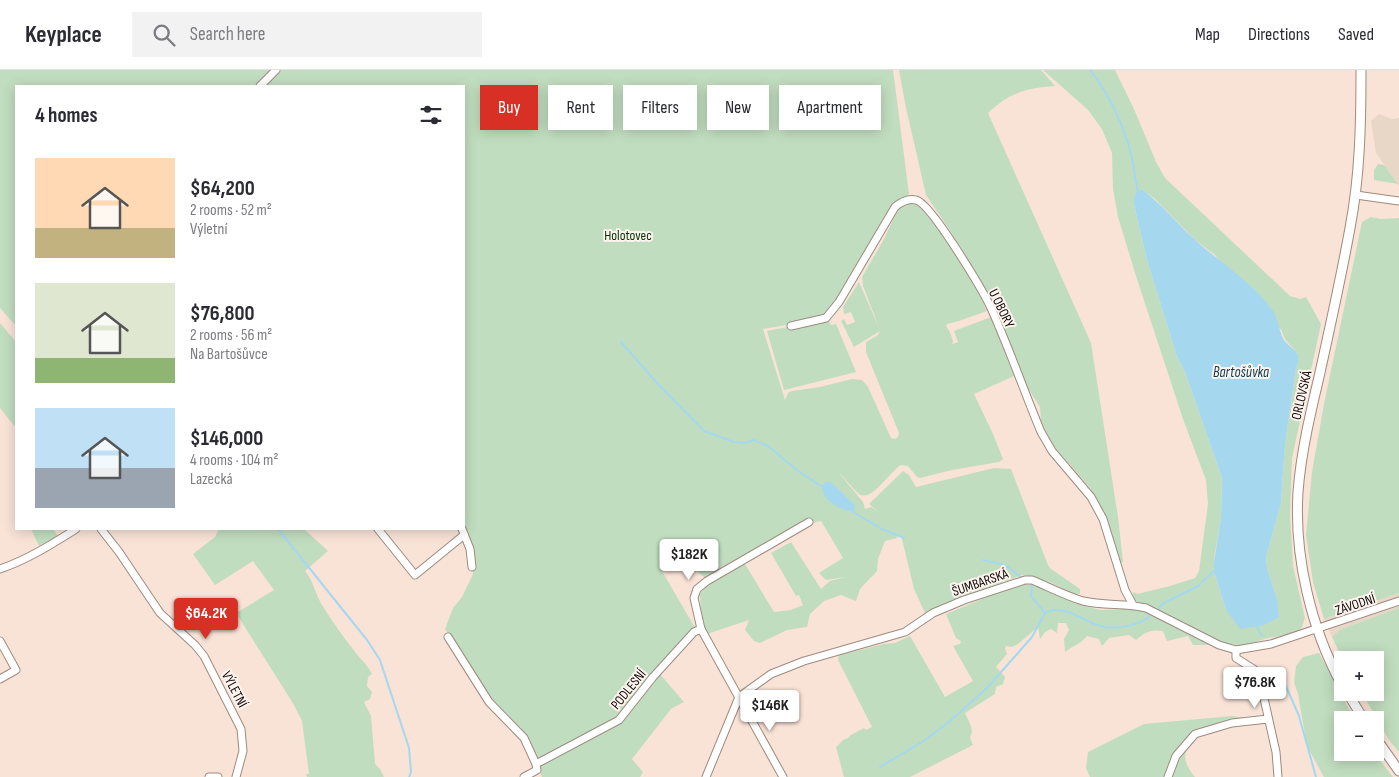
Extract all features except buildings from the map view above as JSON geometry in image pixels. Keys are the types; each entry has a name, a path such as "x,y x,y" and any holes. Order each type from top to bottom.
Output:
{"street":[{"path":"261,85 276,70"},
{"name":"ORLOVSKÁ","path":"1334,669 1318,629 1303,576 1299,539 1298,493 1303,446 1331,323 1356,195 1361,132 1361,70"},
{"path":"1356,195 1399,201"},
{"name":"U OBORY","path":"791,326 826,318 839,302 894,206 911,199 921,202 942,226 990,307 1041,432 1052,451 1091,497 1103,519 1125,590 1133,605"},
{"path":"783,777 701,629 694,598 697,588 809,522"},
{"path":"0,569 56,542 74,530"},
{"name":"VÝLETNÍ","path":"102,530 160,612 196,645 204,656 241,730 243,751 236,777"},
{"path":"379,530 415,575 463,532 470,549 472,567"},
{"name":"ŠUMBARSKÁ","path":"739,697 771,674 804,661 905,632 933,613 964,600 1025,580 1032,580 1082,601 1111,605 1133,605 1146,608 1219,645 1236,650 1271,644 1318,629"},
{"name":"ZÁVODNÍ","path":"1318,629 1399,602"},
{"name":"PODLESNÍ","path":"524,777 537,770 536,764 619,720 653,677 694,632 701,629"},
{"path":"448,637 489,702 524,738 536,764"},
{"path":"0,641 16,670 0,679"},
{"path":"1236,650 1236,658 1255,670 1261,685 1276,752 1278,777"},
{"path":"706,777 739,697"},
{"path":"1168,777 1176,756 1195,734 1232,723 1268,719"},
{"path":"1384,749 1399,770"},
{"path":"209,777 218,777"}],"shaded area":[{"path":"1379,114 1392,119 1399,118 1399,186 1376,153 1371,121"},
{"path":"1399,593 1399,608 1341,629 1332,637 1324,619"}],"green space":[{"name":"Holotovec","path":"0,70 893,70 909,194 892,205 879,229 866,264 843,304 816,320 763,329 785,400 788,393 792,391 820,387 852,379 862,380 868,387 891,438 895,439 898,437 899,433 866,352 866,342 878,335 880,331 854,347 841,321 844,319 847,325 855,322 851,312 844,314 843,307 859,282 880,330 863,286 862,277 884,239 898,209 909,203 916,204 924,210 944,235 966,270 987,311 947,324 946,326 953,341 952,344 958,342 954,331 991,317 1014,376 974,394 1003,459 999,462 920,478 908,466 901,465 868,495 855,491 839,473 863,502 865,509 871,507 878,512 869,504 903,471 909,475 916,487 994,468 1011,469 1048,565 1080,589 1080,594 1073,593 1050,582 1022,575 925,613 914,589 902,539 898,534 897,538 885,541 878,559 877,571 860,589 856,601 841,595 824,601 810,614 807,627 787,630 760,643 754,641 745,630 749,620 707,634 701,615 700,594 707,585 745,564 774,612 791,610 803,605 799,595 796,596 771,553 791,542 821,589 830,581 845,577 826,580 819,573 843,558 821,521 706,579 680,556 662,571 698,633 659,673 684,702 671,709 632,759 643,772 640,777 542,777 521,728 491,700 445,629 453,608 462,597 473,574 472,550 464,530 465,85 15,85 15,325 0,308"},
{"path":"899,70 1041,70 1055,86 1035,88 1018,93 1003,101 988,113 1091,343 1118,517 1123,562 1118,563 1098,502 1090,488 1053,445 1047,434 1041,420 1040,407 1026,385 996,307 951,232 926,195"},
{"path":"1043,70 1115,70 1165,178 1290,296 1300,299 1306,297 1321,324 1292,458 1290,514 1293,566 1305,618 1302,627 1296,633 1268,638 1243,646 1218,642 1134,600 1134,592 1137,594 1195,578 1199,571 1208,504 1206,480 1183,419 1118,217 1113,189 1112,153 1102,129 1088,110","holes":["1137,190 1143,190 1155,199 1194,239 1215,255 1282,331 1298,357 1285,444 1281,503 1266,557 1267,568 1277,599 1226,610 1214,571 1214,559 1221,518 1222,478 1185,372 1177,357 1147,260 1134,205"]},
{"path":"1378,164 1384,165 1398,184 1374,180 1374,170"},
{"path":"1371,217 1381,219 1399,218 1399,593 1324,619 1313,582 1306,535 1312,472 1324,404 1362,222"},
{"path":"828,319 831,325 836,324 856,372 784,390 767,331"},
{"path":"0,323 15,341 15,427 0,408"},
{"path":"31,530 54,530 58,536 39,546"},
{"path":"218,530 305,530 328,551 305,571 326,611 372,674 368,677 367,686 372,692 370,699 364,702 371,716 375,764 384,777 307,777 306,774 309,774 302,721 294,705 236,613 274,590 253,561 215,585 193,554 215,537"},
{"path":"1026,584 1046,587 1081,605 1100,610 1126,609 1145,611 1213,645 1193,645 1188,636 1167,641 1163,631 1155,630 1145,633 1136,640 1129,635 1109,638 1102,646 1099,639 1087,636 1065,652 1064,639 1069,630 1066,623 1058,623 1057,633 1051,629 1045,632 1040,639 1038,627 1018,644 1012,647 1006,646 1007,654 996,667 1005,677 1003,684 996,687 995,694 965,713 971,726 970,738 973,745 910,777 844,777 836,747 849,736 864,728 866,730 872,727 838,660 839,655 895,643 910,636 945,697 973,681 953,646 960,644 961,641 956,638 946,614 1016,585"},
{"path":"1399,608 1399,752 1384,731 1384,711 1372,711 1367,701 1384,701 1384,651 1339,651 1332,637 1341,629"},
{"path":"1319,653 1334,681 1334,701 1345,701 1350,711 1334,711 1334,761 1380,761 1393,777 1324,777 1307,746 1298,694 1294,682 1296,666 1303,657"},
{"path":"1232,716 1246,718 1195,732 1185,755 1187,765 1195,777 1090,777 1086,768 1088,752 1144,724"}],"water":[{"name":"Bartošůvka","path":"1137,190 1143,190 1150,195 1193,238 1235,272 1265,300 1277,318 1284,340 1296,352 1299,358 1285,444 1281,503 1266,557 1267,568 1277,599 1279,617 1264,625 1240,629 1226,610 1214,571 1221,518 1222,478 1185,372 1177,357 1147,260 1134,205"},
{"path":"826,482 831,482 855,505 854,512 838,507 828,500 822,486"}],"waterway":[{"name":"Bartošůvka","path":"1090,70 1114,108 1127,139 1138,192"},
{"path":"621,342 657,383 704,431 734,442 745,443 754,440 768,446 798,471 824,488"},
{"path":"853,512 882,529 904,538"},
{"path":"279,530 367,640 380,660 409,748 411,772 409,777"},
{"path":"983,560 1005,565 1021,577"},
{"path":"1158,609 1164,603 1198,586 1215,570"},
{"path":"1030,583 1032,588 1031,596 1045,613 1052,610 1060,610 1105,627 1123,627 1135,624 1150,616"},
{"path":"880,767 922,742 950,721 987,688 1032,637 1045,613"},
{"name":"Bartošůvka","path":"1256,625 1262,636"},
{"name":"Bartošůvka","path":"1278,668 1299,716 1316,777"}]}
